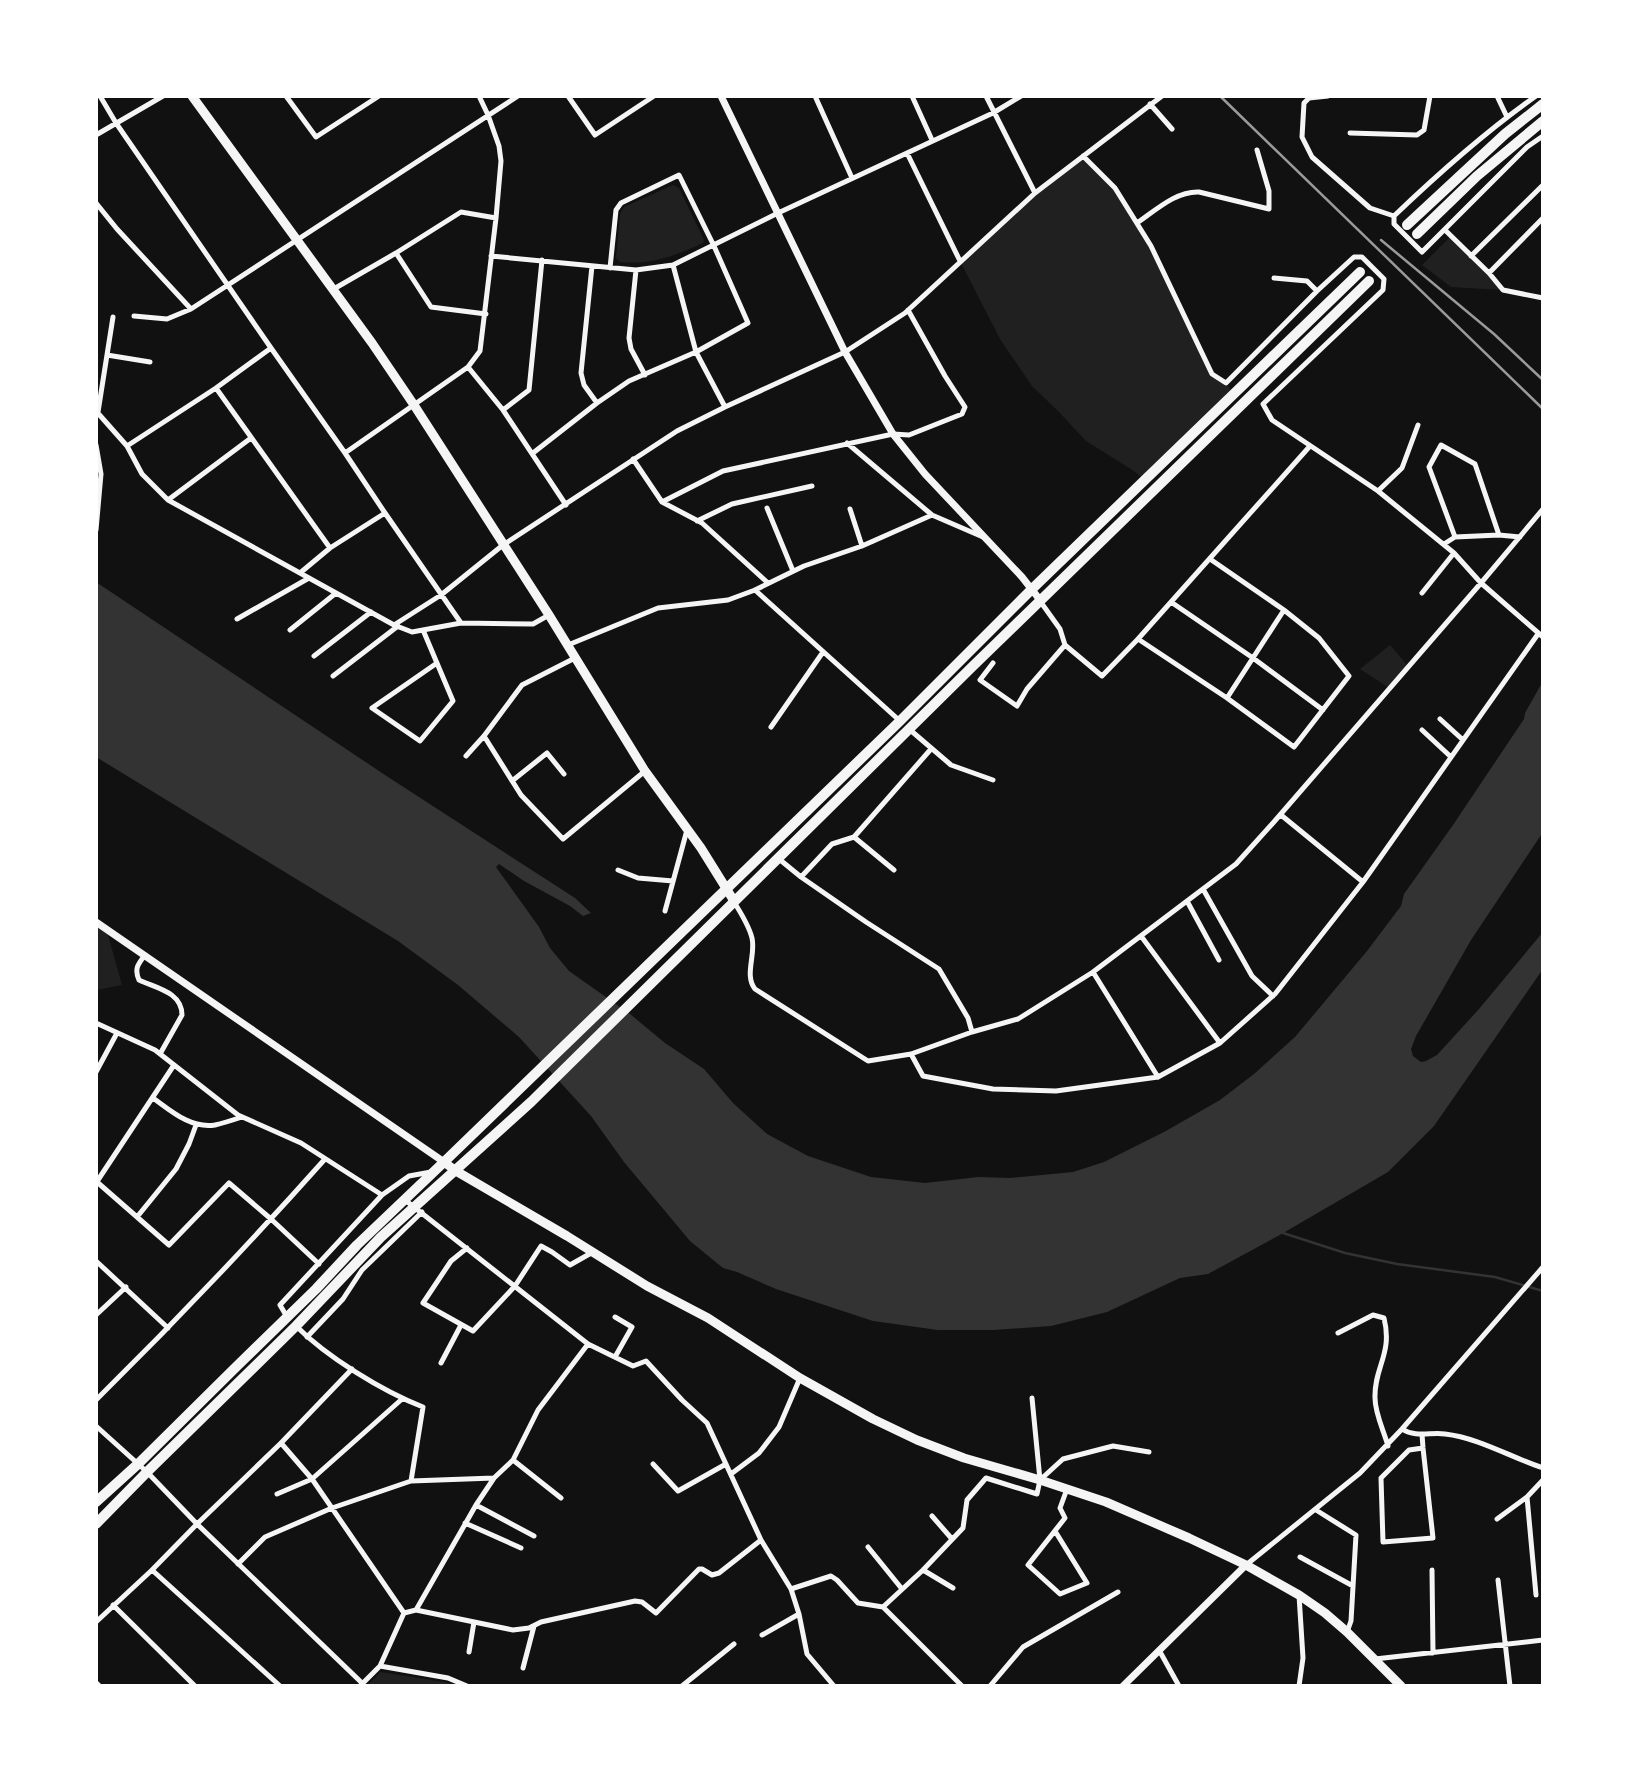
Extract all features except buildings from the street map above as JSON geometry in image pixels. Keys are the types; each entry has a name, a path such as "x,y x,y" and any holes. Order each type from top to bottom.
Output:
{"highway":[{"path":"1407,225 1505,134 1543,104"},
{"path":"1417,234 1477,176 1543,121"},
{"path":"96,1502 138,1464 357,1245 1360,272"},
{"path":"96,1524 296,1326 353,1265 418,1209 531,1102 1040,600 1369,281"}],"main road":[{"path":"192,96 414,405 645,771 701,848 734,901"},
{"path":"444,1162 647,1286 708,1318 800,1378 873,1419 964,1458 1106,1502 1245,1565 1325,1613 1401,1686"}],"street":[{"path":"100,96 461,624"},
{"path":"96,135 163,96"},
{"path":"286,96 316,136 379,96"},
{"path":"345,453 468,367 480,351 501,161 499,146 479,96"},
{"path":"134,316 167,319 191,309 518,96"},
{"path":"568,96 595,135 654,96"},
{"path":"722,96 845,352 893,434 925,474 1032,589 1059,629 1065,645 1102,676 1310,446"},
{"path":"815,96 852,178"},
{"path":"912,96 932,140"},
{"path":"986,96 1035,193"},
{"path":"491,256 636,270 673,265 993,113 1021,96"},
{"path":"332,676 503,545 677,431 845,352 908,310 1035,193 1162,96"},
{"path":"1328,96 1309,98 1304,103 1302,137 1312,157 1370,208 1394,216"},
{"path":"1350,132 1417,135 1424,130 1430,96"},
{"path":"1497,96 1507,117"},
{"path":"1536,96 1446,167 1394,216 1394,224 1422,252 1527,147 1543,136"},
{"path":"1150,104 1172,129"},
{"path":"1137,223 1177,196 1189,192 1269,209 1269,191 1257,150"},
{"path":"907,153 960,261"},
{"path":"911,1054 923,1076 993,1089 1056,1091 1158,1077 1220,1043 1273,996 1363,882 1540,636 1481,583 1444,544 1378,491 1272,420 1263,404 1383,290 1384,279 1362,257 1354,257 1226,383 1212,374 1151,246 1115,188 1083,156"},
{"path":"533,453 629,381 696,352 748,323 678,174 621,203 616,210 610,268"},
{"path":"1471,256 1543,185"},
{"path":"96,203 191,309"},
{"path":"332,290 461,212 496,218"},
{"path":"1489,273 1543,218"},
{"path":"1445,230 1503,290 1543,298"},
{"path":"396,253 431,307 486,314"},
{"path":"503,410 528,390 542,260"},
{"path":"673,265 696,352 724,407"},
{"path":"592,266 580,373 584,385 597,403"},
{"path":"636,270 629,338 631,349 645,375"},
{"path":"1274,278 1307,281 1317,291"},
{"path":"662,502 723,471 893,434 909,435 962,414 965,407 944,376 908,310"},
{"path":"113,317 97,411 127,446 142,474 168,500 412,632 461,624 533,624 549,615"},
{"path":"127,446 216,388 271,348"},
{"path":"107,355 150,362"},
{"path":"468,367 503,410 566,505"},
{"path":"216,388 330,548"},
{"path":"1378,491 1402,468 1418,425"},
{"path":"168,500 251,438"},
{"path":"847,443 932,516 984,537"},
{"path":"96,445 100,474 96,530"},
{"path":"1455,537 1429,467 1441,445 1475,464 1499,535"},
{"path":"633,459 662,502 697,521 768,583"},
{"path":"697,521 732,504 812,486"},
{"path":"767,508 793,571"},
{"path":"850,509 862,547"},
{"path":"734,901 752,938 751,985 867,1061 911,1054 1018,1019 1093,972 1236,864 1543,509"},
{"path":"300,573 330,548 384,513"},
{"path":"567,645 658,608 728,600 803,566 862,547 932,516"},
{"path":"1444,544 1455,537 1520,537"},
{"path":"1422,593 1454,553"},
{"path":"1138,639 1227,698 1294,747 1349,676 1319,638 1284,610 1210,559"},
{"path":"237,619 309,578"},
{"path":"755,590 900,721"},
{"path":"290,630 336,593"},
{"path":"1171,602 1323,710"},
{"path":"1227,698 1284,610"},
{"path":"314,656 371,612"},
{"path":"423,630 437,663 453,701 421,741 372,708 437,663"},
{"path":"992,663 980,680 1017,706 1027,689 1065,645"},
{"path":"771,727 823,652"},
{"path":"466,756 522,685 575,658"},
{"path":"1440,719 1463,740"},
{"path":"909,729 951,765 993,780"},
{"path":"1422,730 1451,757"},
{"path":"484,736 521,795 563,839 645,771"},
{"path":"801,877 832,844 854,837 931,749"},
{"path":"512,780 547,753 564,774"},
{"path":"1280,815 1363,882"},
{"path":"665,911 687,830"},
{"path":"854,837 894,870"},
{"path":"777,858 866,922 939,969 968,1018 972,1032"},
{"path":"618,870 638,878 673,881"},
{"path":"1203,889 1252,976 1273,996"},
{"path":"1187,901 1219,960"},
{"path":"96,922 444,1162"},
{"path":"1141,936 1220,1043"},
{"path":"145,956 136,966 139,980 168,992 176,998 183,1012 160,1054"},
{"path":"1093,972 1158,1077"},
{"path":"96,1023 160,1054 243,1117 302,1143 382,1195"},
{"path":"96,1072 117,1032"},
{"path":"174,1065 97,1183 169,1245 229,1183 319,1264"},
{"path":"153,1098 196,1125 212,1125 243,1117"},
{"path":"137,1217 176,1169 196,1125"},
{"path":"96,1400 169,1328 325,1159"},
{"path":"287,1317 280,1305 382,1195 409,1176 434,1172"},
{"path":"405,1200 588,1344 633,1366 646,1361 707,1423 761,1540 791,1589 807,1654 834,1686"},
{"path":"307,1337 343,1299 362,1270 418,1209"},
{"path":"467,1248 451,1261 423,1303 473,1331 514,1286 541,1246 570,1265 593,1252"},
{"path":"96,1261 169,1328"},
{"path":"1123,1686 1245,1565 1316,1510 1388,1446 1543,1267"},
{"path":"96,1315 126,1287"},
{"path":"1338,1333 1373,1315 1384,1318 1388,1332 1387,1348 1374,1401 1388,1446"},
{"path":"615,1317 632,1327 615,1357"},
{"path":"441,1363 461,1325"},
{"path":"296,1326 352,1369 402,1399 423,1407 411,1481"},
{"path":"416,1609 476,1505 494,1478 513,1460 538,1410 588,1344"},
{"path":"96,1622 281,1443 352,1369"},
{"path":"731,1474 759,1452 779,1427 800,1378"},
{"path":"883,1607 923,1570 962,1528 967,1500 986,1478 1037,1494 1040,1480 1032,1398"},
{"path":"277,1494 312,1479 402,1399"},
{"path":"96,1426 147,1472 361,1685 380,1666 404,1613 416,1609 513,1630 635,1601 642,1602 656,1613 699,1569 712,1575 719,1573 761,1540"},
{"path":"1402,1429 1411,1434 1444,1434 1476,1441 1543,1468"},
{"path":"1422,1434 1433,1538 1383,1542 1381,1478 1409,1450 1423,1448"},
{"path":"281,1443 312,1479 404,1613"},
{"path":"1040,1480 1063,1459 1113,1446 1149,1452"},
{"path":"513,1460 561,1498"},
{"path":"653,1464 678,1491 726,1464"},
{"path":"239,1564 265,1537 332,1508 411,1481 494,1478"},
{"path":"1497,1519 1527,1497 1543,1480"},
{"path":"1055,1531 1087,1583 1060,1594 1028,1565 1065,1518 1060,1508 1067,1489"},
{"path":"1527,1497 1536,1595"},
{"path":"476,1505 534,1536"},
{"path":"1316,1510 1356,1535 1351,1621 1347,1632"},
{"path":"932,1516 952,1539"},
{"path":"465,1523 521,1548"},
{"path":"868,1547 902,1589"},
{"path":"1300,1557 1353,1586"},
{"path":"152,1570 280,1686"},
{"path":"923,1570 953,1588"},
{"path":"1432,1570 1433,1653"},
{"path":"791,1589 831,1576 858,1603 883,1607 962,1686"},
{"path":"1499,1580 1510,1686"},
{"path":"990,1686 1023,1647 1118,1592"},
{"path":"1299,1595 1303,1658 1299,1686"},
{"path":"113,1605 195,1686"},
{"path":"762,1635 799,1614"},
{"path":"469,1652 474,1622"},
{"path":"523,1668 534,1626"},
{"path":"1375,1659 1543,1640"},
{"path":"682,1686 734,1644"},
{"path":"1159,1650 1179,1686"},
{"path":"380,1666 448,1678 467,1686"}],"shaded area":[{"path":"1083,156 1115,188 1151,246 1212,374 1226,383 1234,394 1144,480 1086,441 1032,386 1000,339 960,261 1035,193"},
{"path":"673,185 679,188 704,240 703,243 663,258 620,262 616,258 620,214 624,207"},
{"path":"1451,236 1503,290 1451,287 1422,265"},
{"path":"96,582 575,898 591,913 583,916 499,864 496,867 539,927 550,948 569,971 704,1069 733,1103 767,1134 808,1156 871,1177 925,1183 1073,1172 1104,1162 1220,1100 1295,1037 1367,951 1401,906 1404,894 1524,719 1543,681 1543,832 1471,940 1416,1036 1411,1049 1413,1056 1421,1062 1437,1055 1543,932 1543,969 1434,1126 1388,1172 1208,1274 1180,1278 1107,1312 1051,1326 938,1330 873,1321 776,1289 723,1268 690,1241 624,1162 591,1116 519,1037 458,985 398,941 96,757"},
{"path":"1390,645 1408,666 1389,688 1360,669"},
{"path":"96,921 106,928 122,985 96,990"},
{"path":"380,1672 445,1682 455,1686 367,1686"}],"waterway":[{"path":"1280,1232 1345,1253 1397,1264 1495,1277 1543,1291"}],"railway":[{"path":"1220,96 1543,409"},
{"path":"1381,240 1494,334 1543,380"}]}
